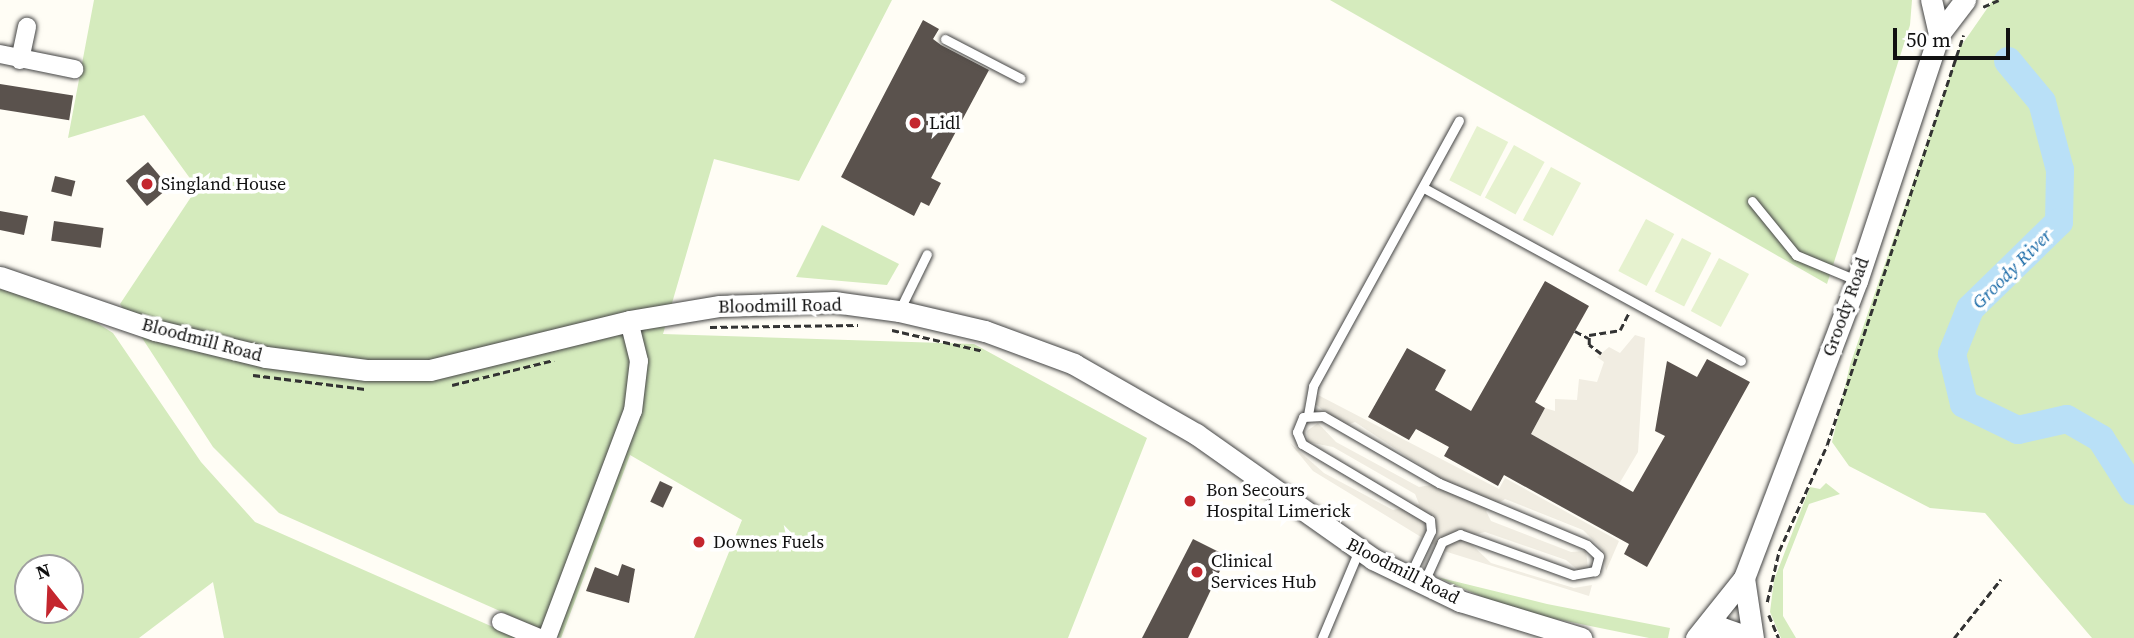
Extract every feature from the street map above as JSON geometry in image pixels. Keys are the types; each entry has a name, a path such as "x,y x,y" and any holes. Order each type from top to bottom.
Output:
{"street":[{"path":"1931,0 1939,34 1970,8"},
{"path":"20,60 27,27"},
{"name":"Groody Road","path":"1744,578 1857,281 1939,34"},
{"path":"0,54 74,69"},
{"name":"Bloodmill Road","path":"0,277 48,290 155,330 266,357 366,370 430,370 629,321 753,304 834,302 899,311 985,331 1136,395 1359,550 1416,581 1581,638"},
{"path":"548,638 633,411 639,361 629,321"},
{"path":"1697,638 1744,578"},
{"path":"1697,638 1722,628 1752,638 1744,578"},
{"path":"501,622 539,638"}],"lane":[{"path":"946,39 1020,78"},
{"path":"1416,581 1432,531 1430,520 1302,444 1297,425 1308,415 1313,386 1459,120"},
{"path":"1424,188 1741,361"},
{"path":"1752,201 1796,255 1857,281"},
{"path":"899,311 927,254"},
{"path":"1308,415 1323,416 1440,483 1587,545 1599,556 1595,570 1573,575 1460,534 1442,542 1416,581"},
{"path":"1322,638 1359,550"}],"path":[{"path":"1970,8 1999,0"},
{"path":"1779,638 1766,606 1779,551 1827,445 1966,29"},
{"path":"1588,338 1596,331 1620,330 1629,313 1648,310"},
{"path":"704,327 870,325"},
{"path":"883,328 999,355"},
{"path":"1575,331 1588,338 1601,354"},
{"path":"447,385 567,356"},
{"path":"253,375 370,389"},
{"path":"1954,638 2001,579"}],"green space":[{"path":"94,0 892,0 799,181 714,159 663,334 974,344 1147,438 1068,638 694,638 742,520 630,455 561,638 279,513 213,447 120,304 197,188 144,115 68,138"},
{"path":"1330,0 1912,0 1910,25 1827,284"},
{"path":"1993,0 2134,0 2134,638 2092,638 1985,513 1930,508 1849,466 1832,442 1850,365 1959,49"},
{"path":"1477,126 1508,142 1480,196 1449,180"},
{"path":"1514,145 1545,162 1516,214 1485,197"},
{"path":"1551,167 1581,183 1553,236 1523,220"},
{"path":"1646,219 1674,234 1647,286 1618,271"},
{"path":"822,225 899,264 887,285 796,277"},
{"path":"1682,238 1711,253 1684,306 1655,291"},
{"path":"1719,258 1749,274 1721,327 1691,311"},
{"path":"0,289 75,309 113,333 201,462 255,522 518,638 224,638 213,582 139,638 0,638"},
{"path":"1826,483 1840,494 1809,504 1783,570 1783,616 1796,638 1781,638 1770,612 1774,580 1810,487 1820,489"},
{"path":"1437,577 1547,604 1670,628 1668,638 1649,638 1512,610"}],"shaded area":[{"path":"1635,335 1645,338 1638,452 1619,484 1531,434 1545,408 1555,411 1555,399 1577,400 1579,379 1597,382 1604,362 1597,357 1609,347 1620,353"},
{"path":"1318,395 1499,489 1505,478 1619,541 1606,571 1602,549 1583,530 1505,499 1486,511 1491,521 1571,552 1586,551 1588,569 1579,571 1566,560 1485,532 1473,535 1471,544 1491,563 1574,588 1592,585 1589,596 1444,551 1313,471 1290,443 1324,473 1393,510 1419,504 1415,494 1333,447 1308,442 1307,431 1318,423 1336,442 1419,487 1431,485 1435,475 1355,422 1344,426 1315,404"}],"building":[{"name":"Lidl","path":"923,20 939,29 933,39 989,70 931,178 941,183 929,206 921,202 914,216 841,177"},
{"path":"0,84 73,96 69,120 0,109"},
{"name":"Singland House","path":"148,162 169,187 147,206 126,181"},
{"path":"55,176 75,181 72,197 51,192"},
{"path":"0,211 28,216 24,235 0,230"},
{"path":"54,221 104,228 101,248 51,241"},
{"path":"1545,281 1589,306 1535,402 1545,408 1531,434 1633,492 1665,436 1655,431 1667,361 1697,377 1707,359 1750,382 1647,567 1624,554 1629,544 1504,475 1498,486 1444,456 1449,447 1416,429 1409,440 1368,417 1407,348 1446,370 1435,390 1471,411"},
{"path":"660,481 673,487 663,508 650,502"},
{"name":"Clinical Services Hub","path":"1193,539 1227,556 1188,638 1142,638"},
{"path":"622,564 635,569 629,603 586,591 595,567 618,576"}],"waterway":[{"name":"Groody River","path":"2008,61 2042,102 2060,170 2059,222 1970,309 1952,354 1964,404 2018,430 2067,419 2101,439 2134,491"}],"place":[{"name":"Lidl","path":"915,123"},
{"name":"Singland House","path":"147,184"},
{"name":"Bon Secours Hospital Limerick","path":"1190,501"},
{"name":"Downes Fuels","path":"699,542"},
{"name":"Clinical Services Hub","path":"1197,572"}]}
